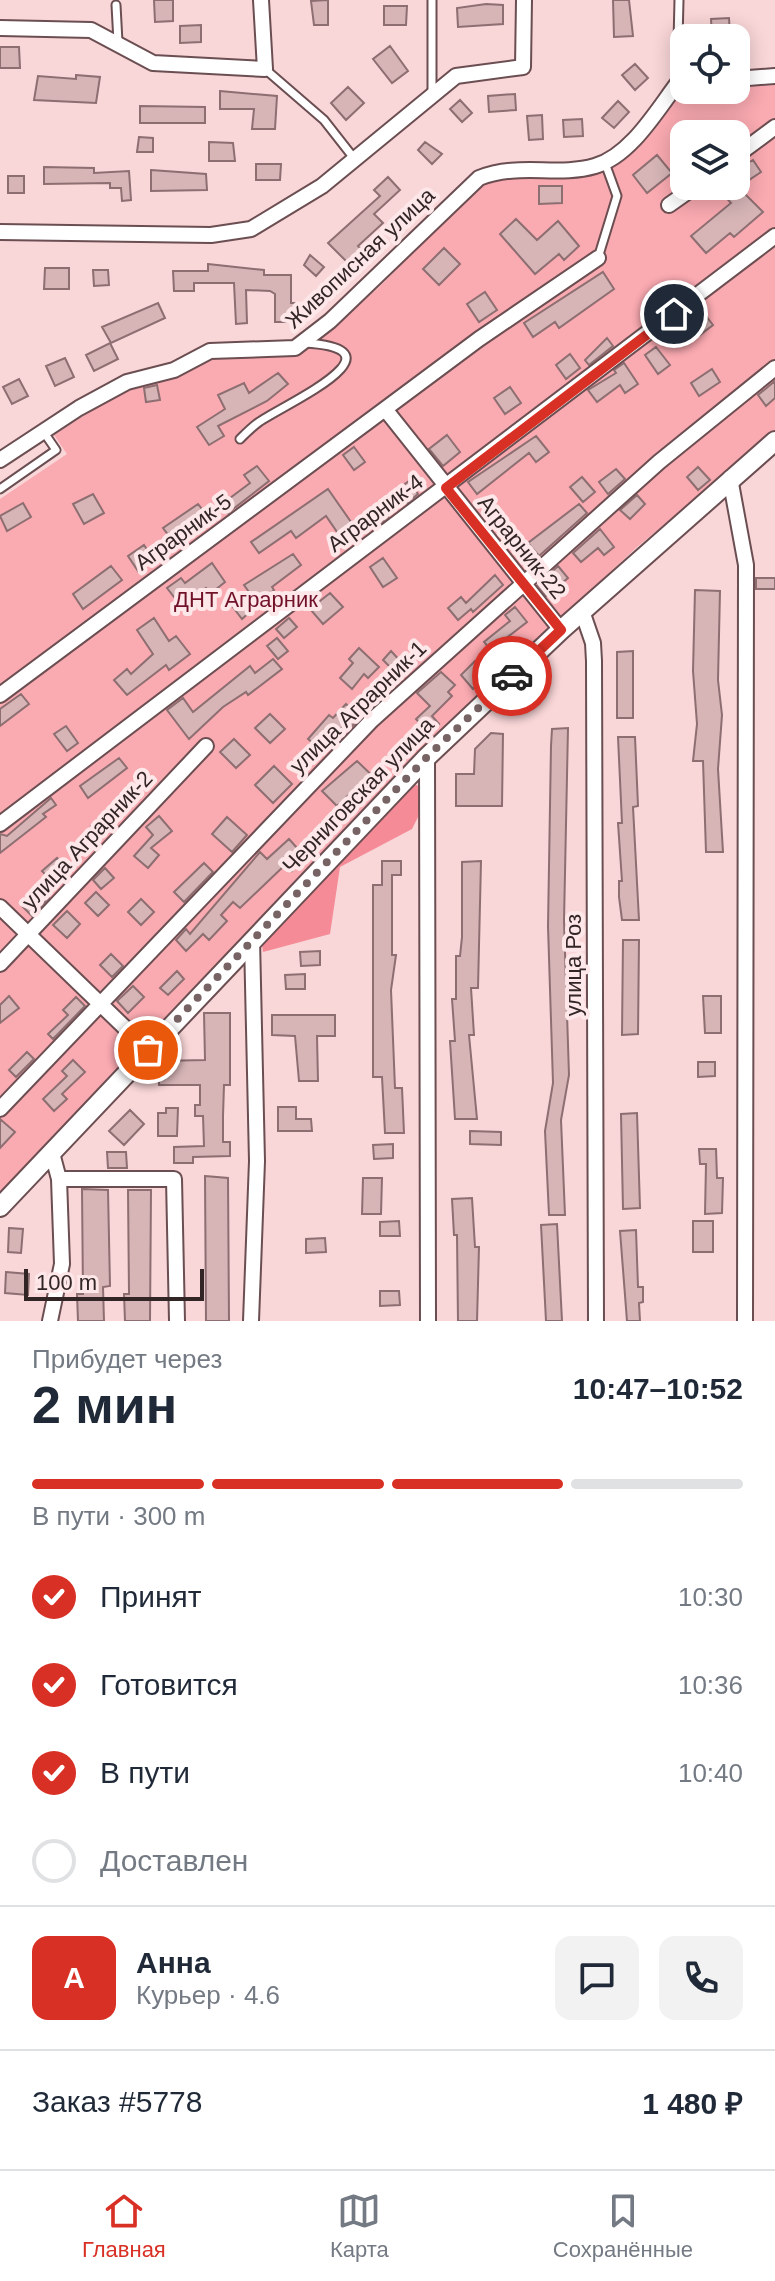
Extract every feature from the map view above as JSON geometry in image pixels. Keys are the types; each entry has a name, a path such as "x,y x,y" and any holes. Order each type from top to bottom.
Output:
{"street":[{"path":"0,28 91,30 153,63 265,69 261,0"},
{"path":"0,232 211,235 251,229 322,186 353,157 456,76 523,67 524,0"},
{"path":"750,78 775,76"},
{"path":"604,161 617,153 648,123 670,96"},
{"path":"750,146 775,127"},
{"name":"Живописная улица","path":"0,460 127,382 174,370 210,351 272,352 295,348 330,321 479,178 502,169 595,166 604,161"},
{"path":"669,205 676,200"},
{"name":"Аграрник-4","path":"0,824 775,236"},
{"name":"Аграрник-5","path":"0,695 388,413 516,312 598,258"},
{"name":"улица Аграрник-1","path":"0,1109 372,720 659,462 775,368"},
{"name":"Аграрник-22","path":"388,413 561,630"},
{"name":"Черниговская улица","path":"0,1207 427,757 561,630 775,441"},
{"path":"730,478 746,565 745,1321"},
{"name":"улица Роз","path":"582,611 593,643 594,661 596,1321"},
{"name":"улица Аграрник-2","path":"0,964 206,746"},
{"path":"427,757 428,1321"},
{"path":"0,907 148,1050"},
{"path":"251,1321 257,1161 252,940"},
{"path":"50,1321 62,1264 59,1179 52,1153"},
{"path":"59,1179 174,1179 177,1321"}],"lane":[{"path":"432,0 432,96"},
{"path":"679,0 679,24"},
{"path":"116,5 118,44"},
{"path":"265,69 324,120 353,157"},
{"path":"598,258 617,196 615,182 604,161"},
{"path":"240,439 258,423 331,381 344,368 345,358 341,350 330,344 302,342"},
{"path":"0,489 56,450 43,431"}],"green space":[{"name":"ДНТ Аграрник","path":"775,85 775,433 637,547 422,747 0,1192 0,499 67,454 54,435 134,383 176,375 217,356 300,355 378,288 483,183 525,176 580,177 608,170 645,141 673,104 750,104 750,87"}],"shaded area":[{"path":"410,783 422,787 418,817 412,829 340,867 330,934 263,952 262,944"}],"building":[{"path":"154,0 173,0 173,21 155,22"},
{"path":"328,0 328,25 314,25 311,1"},
{"path":"613,0 629,0 633,36 614,37"},
{"path":"503,5 503,24 458,27 457,8"},
{"path":"384,6 407,6 406,25 384,25"},
{"path":"729,18 729,24 711,24 711,19"},
{"path":"201,25 201,42 180,43 180,26"},
{"path":"390,46 408,71 392,83 373,59"},
{"path":"0,47 19,47 20,68 0,68"},
{"path":"635,64 648,78 635,90 622,75"},
{"path":"76,75 100,77 96,103 34,100 38,76 76,79"},
{"path":"348,87 364,103 346,120 331,103"},
{"path":"220,91 277,96 275,129 252,129 254,109 220,109"},
{"path":"515,94 516,110 489,112 488,96"},
{"path":"460,100 472,113 462,122 450,109"},
{"path":"618,101 629,112 614,128 602,118"},
{"path":"140,106 205,107 205,123 140,123"},
{"path":"542,115 543,139 529,140 527,116"},
{"path":"582,119 583,136 564,137 563,120"},
{"path":"139,137 153,138 153,152 137,152"},
{"path":"209,142 233,143 235,161 209,161"},
{"path":"425,142 442,154 432,164 418,150"},
{"path":"657,155 670,171 670,175 647,193 633,175"},
{"path":"753,160 761,172 750,179 750,162"},
{"path":"256,164 281,164 280,180 256,180"},
{"path":"44,167 94,168 94,173 129,171 131,200 122,201 121,188 110,188 110,183 44,184"},
{"path":"151,170 206,174 207,190 151,191"},
{"path":"8,176 24,176 24,193 8,193"},
{"path":"388,177 400,190 374,214 383,223 358,246 366,254 351,266 328,243 380,196 374,190"},
{"path":"539,186 562,186 562,203 539,204"},
{"path":"750,199 763,212 734,237 730,233 706,253 691,236 731,203 728,200"},
{"path":"516,219 537,240 558,221 579,246 564,260 559,254 535,274 500,234"},
{"path":"444,248 460,264 439,285 423,269"},
{"path":"310,255 324,267 316,276 304,265"},
{"path":"208,264 264,270 264,275 291,275 291,303 297,303 297,322 275,322 275,294 270,291 246,290 247,323 236,324 234,283 194,283 194,291 174,291 173,271 208,271"},
{"path":"45,268 69,268 69,289 44,289"},
{"path":"93,270 108,270 109,285 94,286"},
{"path":"603,272 614,289 559,328 555,322 533,337 524,323"},
{"path":"485,292 497,310 479,322 467,304"},
{"path":"158,303 165,318 111,343 102,327"},
{"path":"702,311 713,325 700,335 689,321"},
{"path":"607,338 613,346 589,365 585,360"},
{"path":"110,343 118,359 94,371 86,355"},
{"path":"656,347 670,365 658,374 645,355"},
{"path":"570,354 580,368 566,379 556,365"},
{"path":"65,358 74,377 55,386 46,366"},
{"path":"624,363 638,384 625,393 620,385 597,402 588,390 616,373 614,370"},
{"path":"712,369 720,382 699,396 691,383"},
{"path":"278,373 288,384 267,401 218,426 224,436 209,445 197,427 225,409 218,395 244,383 249,393"},
{"path":"19,379 28,396 12,404 3,387"},
{"path":"775,381 775,398 766,406 758,395"},
{"path":"157,385 160,400 146,402 144,388"},
{"path":"510,387 521,403 505,414 494,398"},
{"path":"447,435 460,452 443,466 429,449"},
{"path":"536,436 549,452 536,462 529,453 477,494 468,482"},
{"path":"354,447 365,462 354,470 343,455"},
{"path":"257,466 269,481 228,513 222,504 250,483 244,475"},
{"path":"698,467 710,480 698,490 687,477"},
{"path":"616,469 625,479 608,494 599,482"},
{"path":"582,477 595,492 583,502 570,487"},
{"path":"409,481 418,494 407,503 397,490"},
{"path":"328,489 358,532 344,542 326,516 296,538 291,531 259,553 251,542"},
{"path":"93,494 104,513 84,524 73,504"},
{"path":"637,495 645,504 630,519 620,510"},
{"path":"23,503 31,517 7,531 0,516"},
{"path":"198,504 210,519 175,544 163,528"},
{"path":"579,504 587,513 539,556 528,543"},
{"path":"382,508 388,517 373,529 366,519"},
{"path":"600,529 614,547 604,555 598,548 581,562 573,553"},
{"path":"144,545 154,560 138,571 128,556"},
{"path":"293,554 301,565 272,587 274,590 242,619 232,606 249,592 244,585"},
{"path":"383,558 397,578 383,587 370,567"},
{"path":"212,563 225,582 210,594 206,588 181,606 167,588 181,578 185,583"},
{"path":"111,566 122,580 83,609 73,594"},
{"path":"558,566 568,578 546,596 538,585"},
{"path":"495,575 503,585 473,612 471,609 458,620 448,608 461,597 466,603"},
{"path":"756,578 775,578 775,589 756,589"},
{"path":"695,590 720,591 718,680 722,715 718,769 723,852 706,852 703,761 693,761 697,724 693,671"},
{"path":"330,593 343,607 323,624 310,609"},
{"path":"515,607 527,622 505,639 509,644 495,655 484,642 510,621 505,615"},
{"path":"154,618 169,641 176,636 190,654 169,670 166,665 127,695 114,680 127,669 131,674 153,654 137,630"},
{"path":"289,618 297,627 284,638 276,629"},
{"path":"277,638 288,651 278,659 267,646"},
{"path":"359,648 379,667 368,678 364,674 352,689 340,678 353,663 349,659"},
{"path":"391,651 403,664 395,672 383,660"},
{"path":"633,651 633,718 617,718 617,652"},
{"path":"273,659 282,669 248,695 246,692 223,707 189,739 167,710 183,698 193,712 250,666 255,673"},
{"path":"475,661 488,676 473,689 461,675"},
{"path":"441,672 455,685 448,692 452,696 432,716 439,724 429,733 416,719 430,706 417,693"},
{"path":"21,694 29,704 0,726 0,709"},
{"path":"346,704 360,718 350,728 345,724 321,750 308,739 329,715 333,718"},
{"path":"270,714 285,729 270,743 255,728"},
{"path":"66,726 78,743 67,751 54,734"},
{"path":"568,728 564,921 569,1075 561,1120 565,1215 549,1215 545,1131 553,1083 548,926 551,746 552,729"},
{"path":"491,733 503,734 502,806 456,806 456,774 474,774 475,749"},
{"path":"618,737 635,737 638,806 633,807 639,920 622,920 619,897 619,881 622,881 618,823 622,823"},
{"path":"234,739 250,755 236,768 220,752"},
{"path":"119,758 127,768 88,798 80,786"},
{"path":"357,761 380,783 368,795 358,786 337,806 322,791"},
{"path":"274,766 292,784 273,803 255,785"},
{"path":"51,798 56,805 43,814 46,817 0,853 0,834 7,836"},
{"path":"103,815 113,826 101,837 91,826"},
{"path":"159,816 172,831 151,848 159,855 148,868 134,856 153,835 146,827"},
{"path":"227,817 247,835 232,852 212,834"},
{"path":"289,839 306,858 292,871 286,864 240,908 233,902 221,915 227,921 209,940 203,934 186,951 176,940 186,929 190,934 260,852 267,859"},
{"path":"57,858 70,872 45,894 49,898 32,916 20,904 48,877 42,871"},
{"path":"382,861 401,861 401,875 392,875 392,955 396,955 391,990 395,1088 402,1088 404,1133 385,1133 382,1077 373,1077 373,885 382,885"},
{"path":"481,861 478,988 471,988 474,1035 469,1035 477,1119 455,1119 450,1041 455,1041 452,999 456,999 456,956 460,956 462,937 462,862"},
{"path":"204,863 213,872 184,902 174,892"},
{"path":"105,868 114,878 101,889 93,880"},
{"path":"96,892 109,905 98,916 85,903"},
{"path":"141,899 154,912 141,925 128,912"},
{"path":"67,911 80,924 67,938 53,925"},
{"path":"623,940 639,940 638,1034 622,1035"},
{"path":"320,951 320,965 301,966 300,952"},
{"path":"111,954 123,966 112,977 100,965"},
{"path":"177,971 184,979 168,995 160,988"},
{"path":"305,974 305,989 286,989 285,975"},
{"path":"133,986 144,997 128,1013 117,1001"},
{"path":"9,996 19,1008 0,1023 0,1005"},
{"path":"703,996 721,996 721,1033 705,1033"},
{"path":"76,997 85,1006 53,1039 48,1034 68,1015 63,1010"},
{"path":"204,1013 230,1013 230,1085 224,1085 223,1142 230,1142 230,1156 193,1157 193,1163 174,1163 174,1147 204,1146 203,1116 195,1116 195,1105 200,1105 200,1085 159,1085 159,1061 205,1060"},
{"path":"272,1015 335,1015 335,1036 317,1036 318,1081 299,1081 295,1036 272,1035"},
{"path":"27,1052 34,1059 16,1077 9,1070"},
{"path":"73,1060 85,1072 62,1094 67,1099 54,1111 43,1099 67,1076 62,1071"},
{"path":"698,1062 715,1062 715,1076 698,1077"},
{"path":"278,1107 296,1107 296,1119 311,1119 312,1131 278,1131"},
{"path":"166,1108 178,1108 177,1136 158,1136 158,1113 166,1113"},
{"path":"130,1110 144,1124 124,1145 109,1131"},
{"path":"637,1113 640,1208 623,1209 621,1114"},
{"path":"0,1119 15,1132 0,1148"},
{"path":"470,1131 501,1132 501,1145 470,1144"},
{"path":"393,1144 393,1158 374,1159 373,1145"},
{"path":"699,1149 716,1149 717,1178 723,1178 722,1213 705,1214 706,1164 700,1164"},
{"path":"107,1152 126,1152 127,1168 108,1168"},
{"path":"205,1176 228,1178 229,1321 206,1321"},
{"path":"363,1178 382,1178 381,1214 362,1214"},
{"path":"82,1189 108,1190 110,1286 103,1287 104,1321 78,1321 77,1294 83,1294"},
{"path":"128,1190 151,1190 150,1321 125,1321 124,1294 129,1294"},
{"path":"472,1198 475,1247 479,1247 477,1321 458,1321 457,1235 454,1235 452,1199"},
{"path":"399,1221 400,1236 380,1236 380,1222"},
{"path":"693,1221 713,1221 713,1252 693,1252"},
{"path":"557,1224 562,1321 546,1321 541,1225"},
{"path":"9,1228 23,1229 21,1253 8,1252"},
{"path":"636,1230 638,1287 643,1287 643,1302 639,1303 640,1321 627,1321 620,1231"},
{"path":"325,1238 326,1252 306,1253 306,1239"},
{"path":"6,1272 29,1274 28,1295 5,1293"},
{"path":"380,1291 399,1291 400,1305 380,1306"}],"way so far":[{"path":"148,1050 427,757 512,676"}],"route":[{"path":"512,676 561,630 446,488 674,314"}]}
